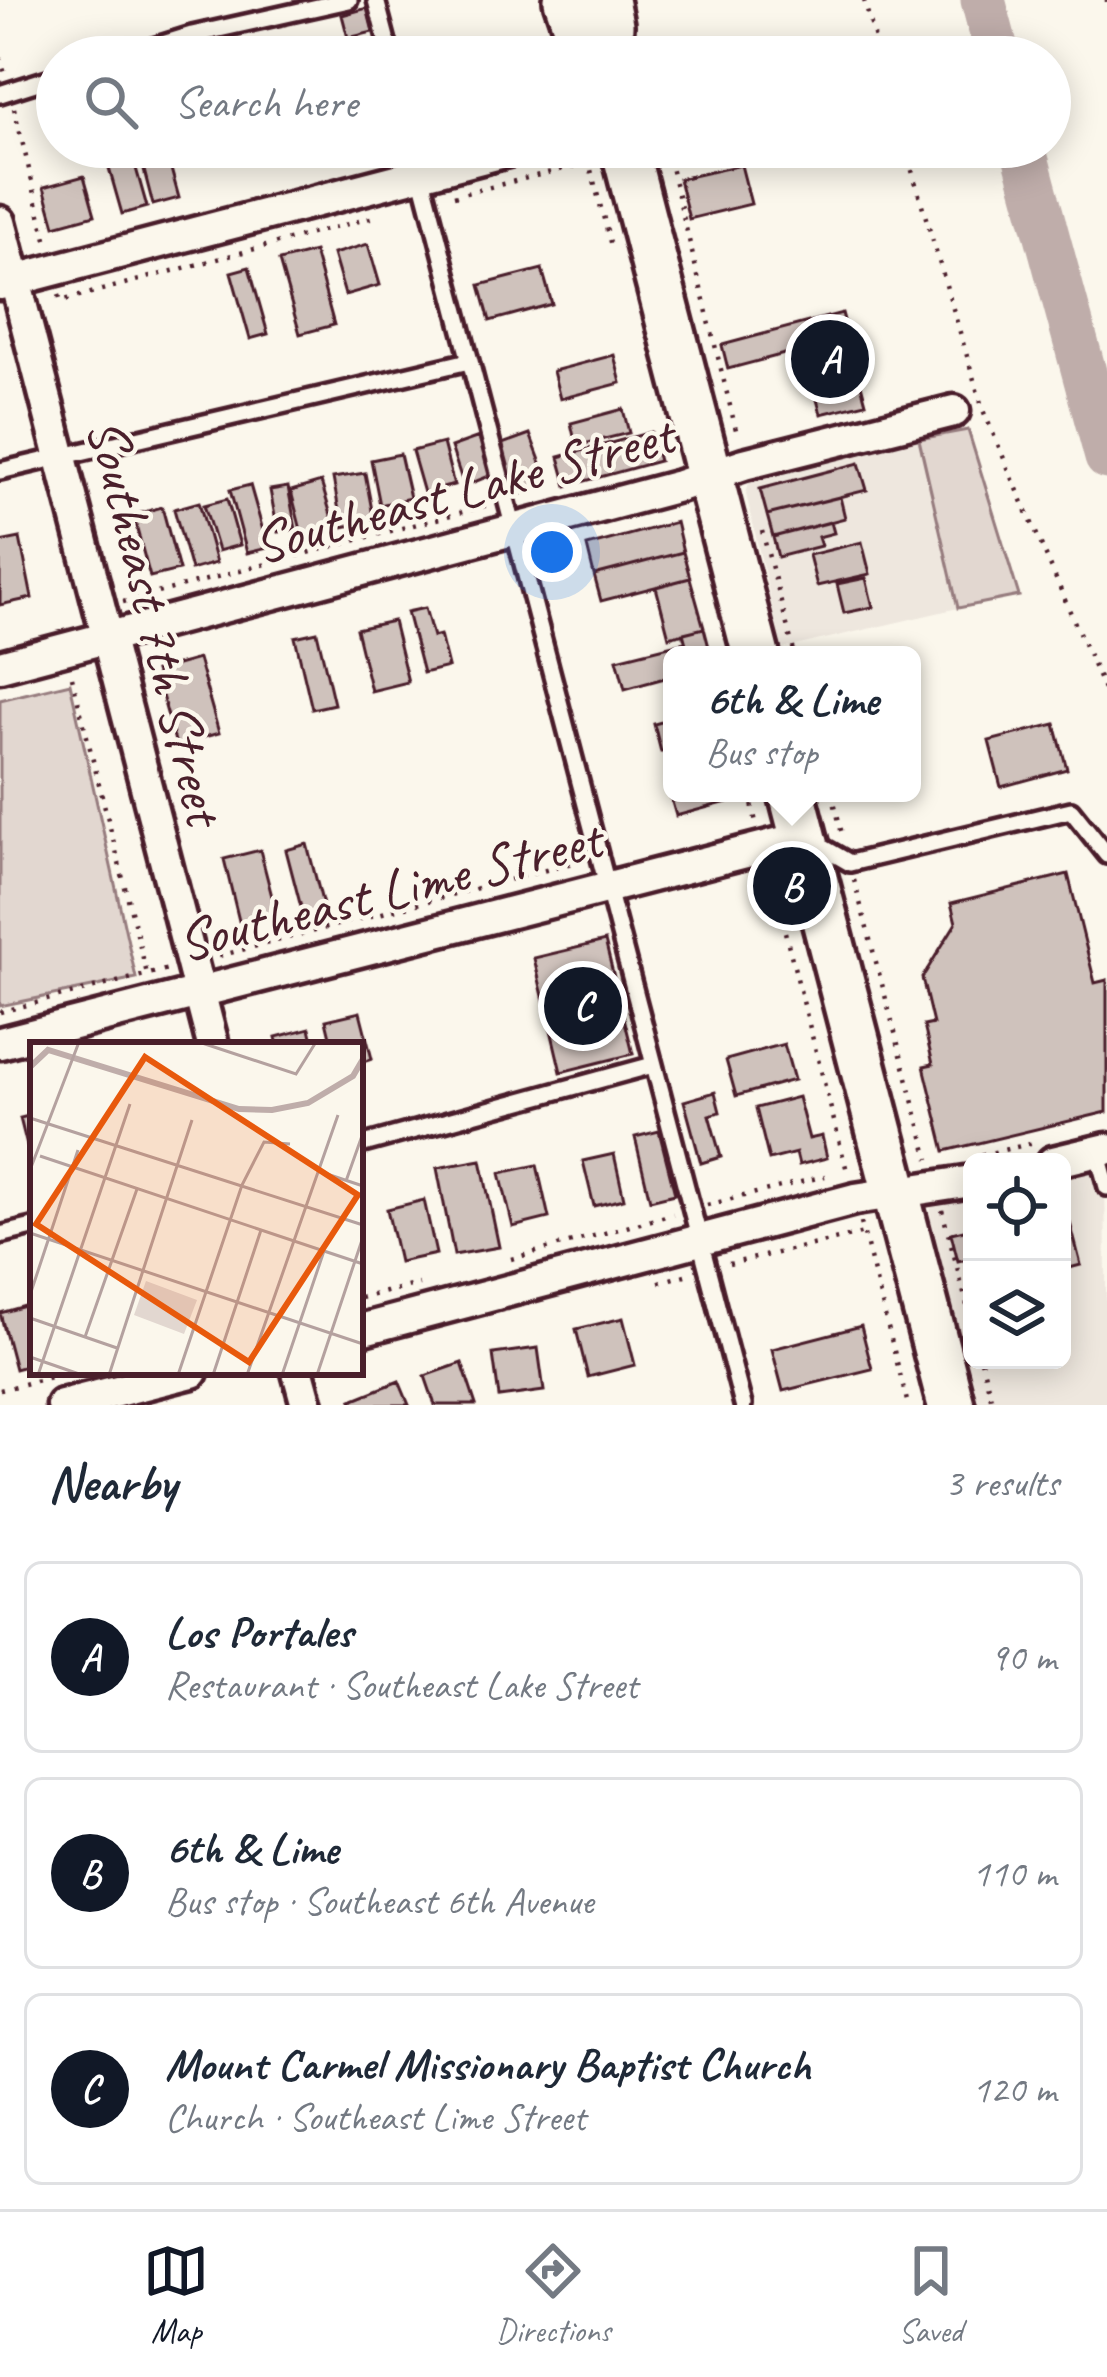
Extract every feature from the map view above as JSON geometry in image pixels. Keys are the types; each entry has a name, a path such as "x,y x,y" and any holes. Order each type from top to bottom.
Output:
{"main road":[{"path":"567,0 579,36"},
{"path":"605,0 609,36"},
{"path":"611,168 727,470 755,646"},
{"path":"790,802 783,842 903,1188 951,1405"}],"street":[{"path":"8,282 388,168"},
{"name":"Southeast 7th Street","path":"0,222 8,282 60,455 212,1042"},
{"name":"Southeast Lake Street","path":"0,666 954,411"},
{"name":"Southeast Lime Street","path":"0,1043 195,977 605,888 783,842"},
{"path":"1047,1152 1102,1150"},
{"path":"363,1329 963,1172"},
{"path":"62,1405 180,1375"},
{"path":"299,1375 307,1405"}],"lane":[{"path":"189,36 349,0"},
{"path":"376,0 385,36"},
{"path":"0,94 36,83"},
{"path":"420,168 743,1405"},
{"path":"0,471 469,361"},
{"path":"783,842 850,863 1071,810 1107,855"},
{"path":"363,1144 653,1065"},
{"path":"1102,1150 1107,1187"},
{"path":"0,1235 30,1228"}],"path":[{"path":"864,0 874,36"},
{"path":"670,168 727,470"},
{"path":"911,168 983,410 1107,697"},
{"path":"761,527 793,646"},
{"path":"65,649 151,989"},
{"path":"756,802 783,842 903,1188 963,1306"},
{"path":"834,802 931,1166 903,1188"},
{"path":"0,1012 151,989 597,857"},
{"path":"512,1259 825,1176"},
{"path":"903,1188 908,1405"},
{"path":"363,1297 425,1282"},
{"path":"983,1369 993,1405"},
{"path":"0,1390 58,1375"}],"shaded area":[{"path":"968,430 1019,596 958,608 919,439"},
{"path":"919,439 958,608 781,646 746,494 756,476"},
{"path":"70,683 136,978 0,1006 0,700"},
{"path":"1105,1161 1107,1405 976,1405 967,1369 1071,1369 1071,1170"},
{"path":"963,1195 963,1354 930,1225 931,1204"}],"building":[{"path":"367,8 373,32 347,36 342,15"},
{"path":"109,168 136,168 147,207 122,214"},
{"path":"143,168 171,168 179,198 153,205"},
{"path":"742,168 751,204 689,219 679,179"},
{"path":"84,176 95,215 55,226 44,187"},
{"path":"368,244 380,285 345,295 333,254"},
{"path":"314,252 334,325 300,334 279,261"},
{"path":"249,267 268,334 250,339 231,272"},
{"path":"542,269 552,304 490,321 480,285"},
{"path":"842,313 866,403 821,414 803,349 728,369 722,345"},
{"path":"614,355 621,383 560,399 553,371"},
{"path":"623,409 629,433 576,446 571,423"},
{"path":"651,432 659,461 567,486 559,457"},
{"path":"530,434 549,484 512,497 494,447"},
{"path":"479,437 492,475 464,486 451,447"},
{"path":"443,443 454,485 424,493 412,451"},
{"path":"400,454 410,498 380,505 371,460"},
{"path":"859,463 867,490 767,515 760,489"},
{"path":"365,473 374,521 342,527 333,478"},
{"path":"321,482 335,528 303,538 291,491"},
{"path":"250,485 268,548 247,553 230,490"},
{"path":"288,487 296,529 278,532 270,490"},
{"path":"840,497 845,518 773,537 767,515"},
{"path":"227,499 240,545 218,551 204,505"},
{"path":"199,502 216,563 191,570 174,509"},
{"path":"162,507 179,570 150,577 133,515"},
{"path":"676,522 683,552 594,575 587,546"},
{"path":"831,522 834,533 818,537 821,546 778,557 773,537"},
{"path":"20,538 32,598 0,605 0,542"},
{"path":"862,542 870,574 817,586 809,555"},
{"path":"683,552 690,578 601,601 594,575"},
{"path":"690,578 704,628 669,637 656,587"},
{"path":"866,578 873,607 844,613 837,584"},
{"path":"425,608 433,637 440,635 448,667 423,673 407,612"},
{"path":"393,621 408,682 371,691 356,629"},
{"path":"704,628 709,646 687,646 683,633"},
{"path":"317,632 334,704 312,709 295,637"},
{"path":"663,648 663,678 625,689 617,659"},
{"path":"198,659 219,733 176,745 155,671"},
{"path":"663,722 663,751 661,752 654,724"},
{"path":"1055,724 1067,769 1001,787 989,741"},
{"path":"672,802 727,802 676,816"},
{"path":"307,844 324,909 303,915 286,850"},
{"path":"260,850 277,916 240,925 224,859"},
{"path":"1068,874 1095,983 1107,980 1107,1112 945,1151 924,1066 933,1064 924,1026 933,1024 922,978 956,923 951,903"},
{"path":"605,941 633,1054 561,1072 534,958"},
{"path":"360,1012 372,1059 363,1062 363,1042 331,1042 326,1020"},
{"path":"310,1028 313,1042 277,1042 276,1037"},
{"path":"784,1044 794,1080 736,1096 726,1060"},
{"path":"715,1092 720,1112 709,1115 721,1157 701,1163 684,1101"},
{"path":"798,1097 809,1139 822,1136 827,1158 799,1165 796,1153 769,1160 756,1108"},
{"path":"30,1116 30,1158 20,1118"},
{"path":"659,1131 675,1194 650,1200 635,1137"},
{"path":"614,1154 624,1199 594,1206 583,1161"},
{"path":"481,1160 499,1247 454,1255 437,1168"},
{"path":"537,1165 549,1218 513,1227 500,1173"},
{"path":"424,1200 436,1254 399,1262 387,1209"},
{"path":"1071,1226 1081,1265 1071,1268"},
{"path":"963,1230 963,1260 958,1261 951,1233"},
{"path":"30,1305 30,1365 15,1369 0,1313"},
{"path":"623,1318 635,1365 588,1377 576,1329"},
{"path":"861,1326 872,1369 783,1391 772,1349"},
{"path":"538,1348 544,1391 499,1397 493,1354"},
{"path":"462,1363 476,1405 435,1405 425,1376"},
{"path":"399,1381 409,1405 355,1405 352,1400"}],"waterway":[{"path":"983,0 992,36"},
{"path":"1029,168 1107,457"}],"place":[{"name":"Los Portales","path":"830,359"},
{"name":"6th & Lime","path":"792,886"},
{"name":"Mount Carmel Missionary Baptist Church","path":"583,1006"}]}
